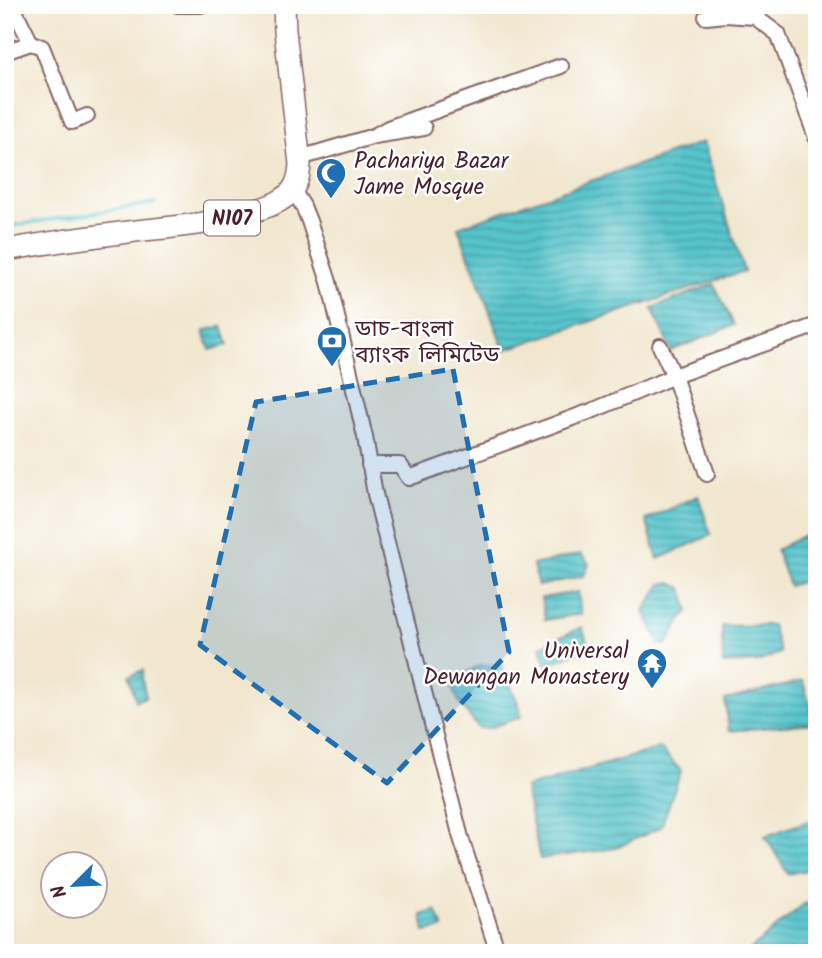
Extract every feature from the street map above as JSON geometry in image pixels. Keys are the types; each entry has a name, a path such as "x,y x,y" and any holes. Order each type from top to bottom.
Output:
{"highway":[{"path":"284,5 300,158 299,178 293,190"},
{"name":"N107","path":"5,250 217,221 269,207 293,190"}],"street":[{"path":"12,5 31,43"},
{"path":"177,5 201,5"},
{"path":"706,17 755,17 778,34 817,140"},
{"path":"5,52 31,43 42,47 72,122 87,116"},
{"path":"374,136 388,128 561,66"},
{"path":"300,158 374,136 424,128"},
{"path":"293,190 309,221 328,282 365,437 369,465 461,838 498,953"},
{"path":"369,465 400,465 409,478 594,410 674,376 817,325"},
{"path":"660,346 674,376 707,474"}],"highlighted area":[{"path":"453,369 509,652 387,783 200,645 256,402"}],"water":[{"path":"703,142 744,271 504,350 458,227"},
{"path":"714,284 734,325 671,351 652,308"},
{"path":"222,326 228,345 210,350 204,331"},
{"path":"698,496 711,535 658,559 646,520"},
{"path":"814,530 817,531 817,577 789,586 776,550"},
{"path":"581,554 589,564 584,576 538,586 533,565"},
{"path":"671,583 682,588 689,611 667,644 660,645 644,611 661,584"},
{"path":"578,592 581,614 545,620 541,598"},
{"path":"772,625 780,653 758,662 723,664 722,626"},
{"path":"582,627 589,648 546,665 541,646"},
{"path":"481,665 502,666 520,708 521,717 489,728 479,728 466,712 456,694 453,681"},
{"path":"143,670 146,697 136,701 129,676"},
{"path":"803,681 815,723 729,731 725,700"},
{"path":"660,748 681,771 661,827 616,848 540,859 525,788"},
{"path":"817,818 817,868 788,874 765,836"},
{"path":"817,901 817,946 802,948 795,953 749,953 804,904"},
{"path":"436,910 443,928 425,932 422,915"}],"waterway":[{"path":"5,227 155,203"}],"place":[{"name":"Pachariya Bazar Jame Mosque","path":"331,200"},
{"name":"ডাচ-বাংলা ব্যাংক লিমিটেড","path":"332,368"},
{"name":"Universal Dewangan Monastery","path":"652,690"}]}
